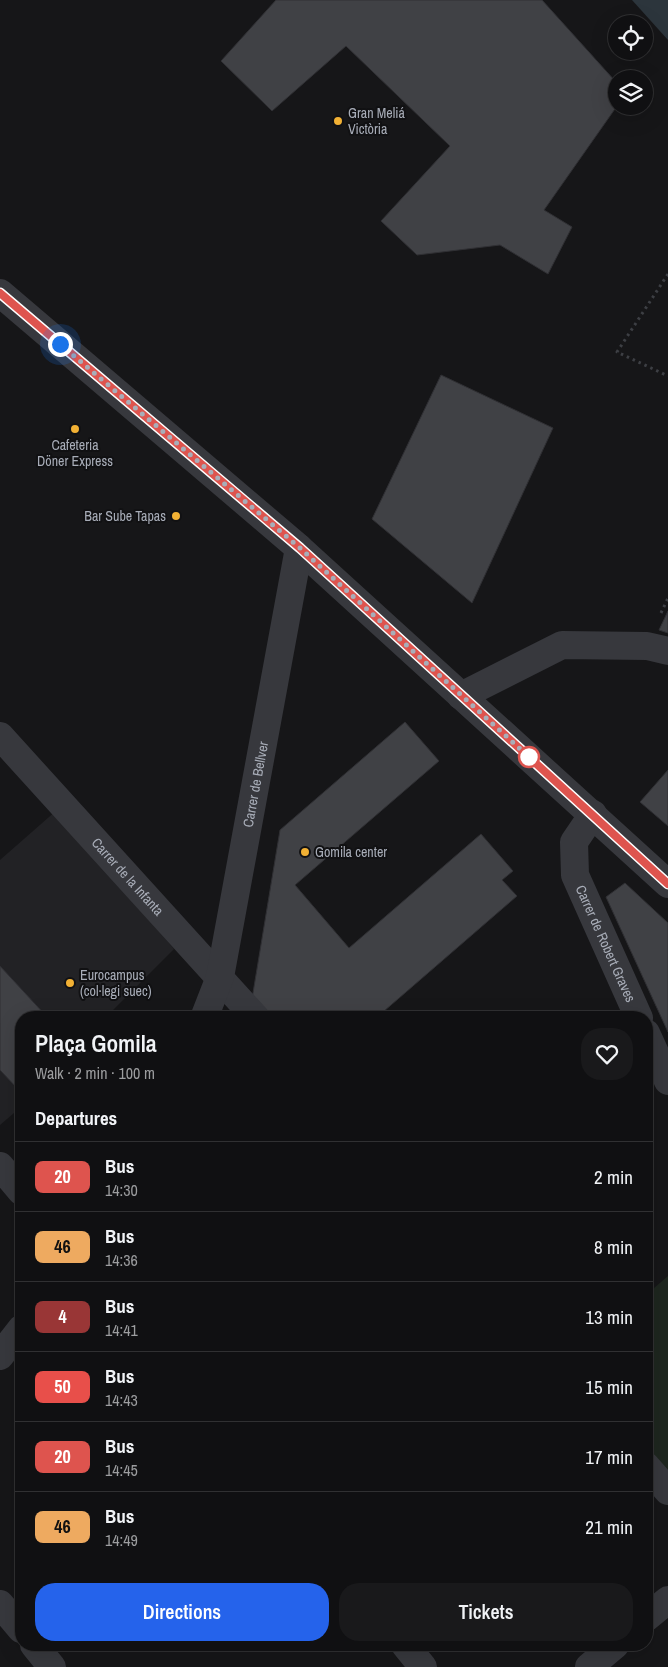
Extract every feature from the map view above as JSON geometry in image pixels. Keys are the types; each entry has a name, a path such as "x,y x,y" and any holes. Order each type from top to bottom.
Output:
{"street":[{"path":"0,293 300,548 668,884"},
{"name":"Carrer de Bellver","path":"207,1011 220,977 300,548"},
{"path":"461,696 562,645 646,646 668,651"},
{"name":"Carrer de la Infanta","path":"0,736 250,1011"},
{"name":"Carrer de Robert Graves","path":"593,814 574,842 575,875 637,1011"},
{"path":"653,1048 668,1081"},
{"path":"0,1166 15,1183"},
{"path":"0,1356 15,1337"},
{"path":"653,1474 668,1491"},
{"path":"653,1612 668,1600"},
{"path":"0,1604 15,1622"},
{"path":"39,1651 52,1667"},
{"path":"410,1651 423,1667"},
{"path":"589,1667 608,1651"}],"path":[{"path":"668,274 617,352 668,376"}],"shaded area":[{"path":"632,0 668,0 668,40 653,23 653,15 646,15"},
{"name":"Eurocampus (col·legi suec)","path":"57,810 174,949 112,1011 15,1011 15,1112 0,1125 0,860"},
{"path":"668,1276 668,1477 653,1460 653,1289"}],"building":[{"path":"276,0 542,0 608,73 608,115 611,115 544,210 572,227 548,274 500,245 417,255 381,221 450,146 346,46 272,111 221,61"},
{"path":"441,375 553,428 472,603 372,519"},
{"path":"668,611 668,633 659,630"},
{"name":"Gomila center","path":"405,722 439,761 295,885 349,948 481,834 513,871 502,880 517,896 384,1011 262,1011 252,999 280,830"},
{"path":"668,770 668,826 640,802"},
{"path":"625,883 668,923 668,1032 606,897"},
{"path":"0,966 42,1011 15,1011 15,1086 0,1070"}],"bus line":[{"name":"20","path":"0,293 300,548 668,884"}],"place":[{"name":"Gran Meliá Victòria","path":"338,121"},
{"name":"Cafeteria Döner Express","path":"75,429"},
{"name":"Bar Sube Tapas","path":"176,516"},
{"name":"Gomila center","path":"305,852"},
{"name":"Eurocampus (col·legi suec)","path":"70,983"}],"route":[{"path":"60,344 300,548 529,757"}]}
